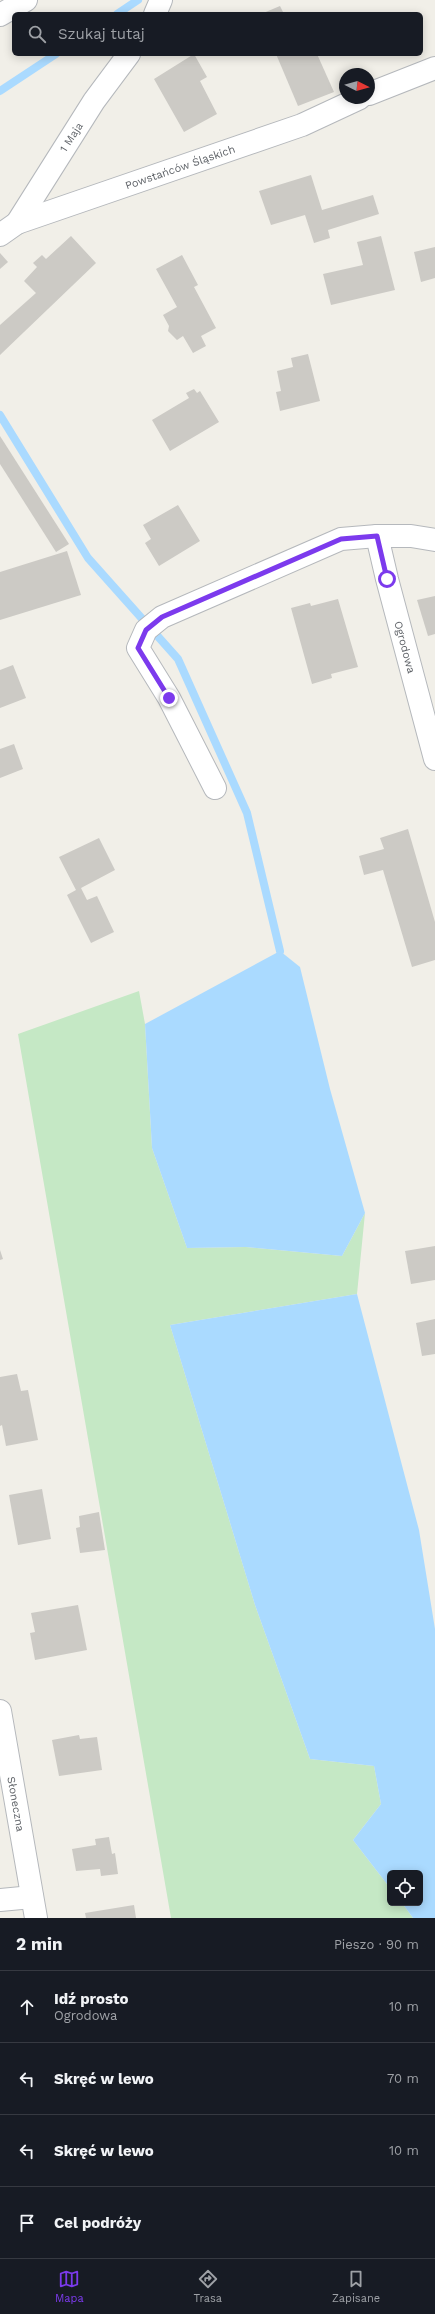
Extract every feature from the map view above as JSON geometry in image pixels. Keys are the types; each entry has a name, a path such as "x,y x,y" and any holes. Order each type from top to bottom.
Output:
{"street":[{"path":"0,15 26,0"},
{"name":"1 Maja","path":"9,229 94,101 128,56"},
{"path":"375,92 435,68"},
{"name":"Powstańców Śląskich","path":"9,229 302,125 347,104"},
{"path":"215,788 169,698 138,648 154,624 341,539 377,536 411,536 435,540"},
{"name":"Ogrodowa","path":"377,536 435,759"},
{"name":"Słoneczna","path":"0,1711 36,1918"},
{"path":"0,1900 32,1897"}],"green space":[{"path":"139,991 145,1024 152,1148 187,1248 246,1247 342,1256 365,1213 357,1294 170,1325 255,1605 310,1759 374,1766 381,1804 353,1840 387,1884 387,1906 404,1906 413,1918 171,1918 18,1034"}],"water":[{"path":"280,951 300,967 330,1089 365,1213 342,1256 246,1247 187,1248 152,1148 145,1024"},
{"path":"357,1294 419,1530 435,1629 435,1918 413,1918 404,1906 423,1906 423,1870 387,1870 387,1884 353,1840 381,1804 374,1766 310,1759 255,1605 170,1325"}],"building":[{"path":"280,6 283,12 266,12"},
{"path":"191,56 195,56 207,77 200,81 217,114 184,132 154,79"},
{"path":"277,56 318,56 334,92 298,106"},
{"path":"311,175 322,210 373,195 379,214 328,230 330,238 314,243 305,215 271,225 259,191"},
{"path":"71,236 96,263 0,355 0,325 36,293 24,281 37,267 33,263 42,255 46,259"},
{"path":"381,236 395,290 331,305 323,274 363,265 357,242"},
{"path":"435,247 435,278 421,282 414,252"},
{"path":"0,253 8,262 0,269"},
{"path":"182,255 198,285 194,287 216,328 201,336 206,346 193,353 183,336 177,340 168,331 169,326 163,315 177,307 156,269"},
{"path":"308,354 320,401 280,411 276,392 281,391 277,371 293,367 291,358"},
{"path":"194,389 197,393 200,391 219,422 170,451 152,420 189,398 186,393"},
{"path":"0,436 69,544 56,552 0,464"},
{"path":"178,505 200,541 159,566 145,543 151,539 143,525"},
{"path":"67,551 81,595 0,620 0,572"},
{"path":"435,596 435,634 428,636 417,600"},
{"path":"338,599 358,667 331,674 332,678 312,684 291,608 310,603 311,606"},
{"path":"13,665 26,698 0,708 0,670"},
{"path":"14,744 23,769 0,778 0,749"},
{"path":"408,829 435,922 435,960 412,967 383,870 364,875 359,856 384,849 380,838"},
{"path":"99,838 115,870 81,888 87,900 97,896 114,932 91,943 67,895 76,890 59,857"},
{"path":"435,1246 435,1280 411,1284 405,1251"},
{"path":"0,1250 3,1259 0,1260"},
{"path":"435,1319 435,1354 422,1356 416,1323"},
{"path":"17,1374 21,1391 28,1390 38,1440 6,1446 2,1425 0,1426 0,1377"},
{"path":"42,1489 51,1539 18,1545 9,1495"},
{"path":"99,1512 105,1550 80,1553 76,1528 80,1527 79,1516"},
{"path":"78,1605 87,1650 35,1660 30,1633 35,1632 31,1613"},
{"path":"79,1735 80,1739 97,1737 102,1770 59,1776 52,1740"},
{"path":"109,1837 112,1854 115,1853 118,1874 101,1876 100,1869 76,1871 72,1849 96,1845 95,1839"},
{"path":"134,1905 136,1918 86,1918 85,1913"}],"waterway":[{"path":"120,12 138,0"},
{"path":"0,91 53,56"},
{"path":"0,415 88,558 178,659 247,813 280,951"}],"route":[{"path":"169,698 138,648 146,630 162,617 341,539 377,536 387,579"}]}
